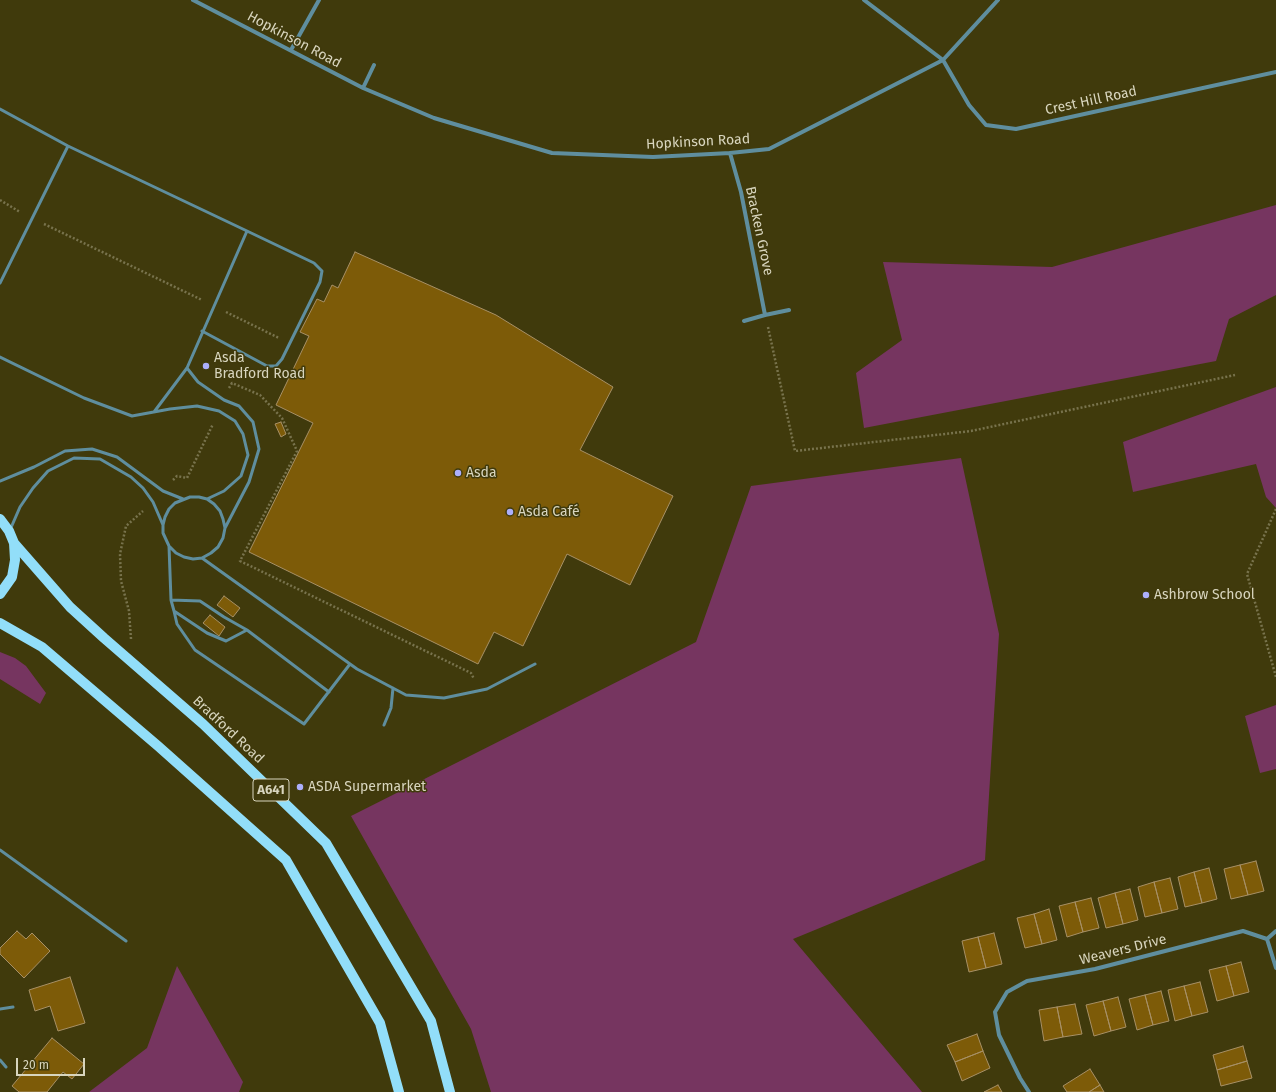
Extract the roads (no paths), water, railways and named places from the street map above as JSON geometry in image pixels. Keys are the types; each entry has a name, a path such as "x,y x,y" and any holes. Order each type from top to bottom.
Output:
{"main road":[{"name":"Bradford Road","path":"0,519 9,531 14,543 70,606 104,638 203,724 326,843 431,1021 450,1092"},
{"name":"Bradford Road","path":"0,594 12,577 15,560 14,543"},
{"path":"0,623 42,647 158,746 286,860 380,1023 399,1092"}],"street":[{"name":"Hopkinson Road","path":"192,0 363,88 434,118 552,153 653,157 730,153 769,148 943,60 998,0"},
{"path":"291,50 319,0"},
{"path":"864,0 943,60"},
{"name":"Crest Hill Road","path":"943,60 969,105 986,124 1016,129 1276,72"},
{"path":"363,88 374,65"},
{"name":"Bracken Grove","path":"730,153 741,192 765,315"},
{"path":"744,321 789,310"},
{"name":"Weavers Drive","path":"1029,1092 1020,1078 999,1035 996,1012 1007,992 1027,982 1095,969 1243,931 1267,939"},
{"path":"1276,931 1267,939 1276,968"}],"lane":[{"path":"0,109 68,146 314,263 322,271 320,282 282,359 276,366 267,366 202,332"},
{"path":"0,282 68,146"},
{"path":"154,412 187,368 247,231"},
{"path":"0,357 84,398 132,416 197,406 219,411 235,421 243,434 248,455 241,476 224,491 206,499"},
{"path":"9,531 20,507 33,488 48,471 74,458 100,459 131,477 143,488 153,502 163,525 165,540 176,553 193,559 202,558 218,547 223,538 225,528 249,482 259,450 253,422 239,406 224,400 198,382 187,368"},
{"path":"0,481 34,467 65,451 92,449 117,457 164,491 183,499"},
{"path":"163,525 169,509 175,503 190,497 199,497 214,504 220,511 225,528"},
{"path":"169,546 171,600 177,624 195,650 304,724 350,664"},
{"path":"202,558 224,572 350,664 406,695 444,698 487,689 535,664"},
{"path":"171,600 200,601 247,630 329,692"},
{"path":"174,611 207,633 226,641 247,630"},
{"path":"384,725 391,708 393,688"},
{"path":"0,850 126,941"},
{"path":"0,1009 13,1007"},
{"path":"0,1060 6,1067"}],"place":[{"name":"Asda Bradford Road","path":"206,366"},
{"name":"Asda","path":"458,473"},
{"name":"Asda Café","path":"510,512"},
{"name":"Ashbrow School","path":"1146,595"},
{"name":"ASDA Supermarket","path":"300,787"}]}
